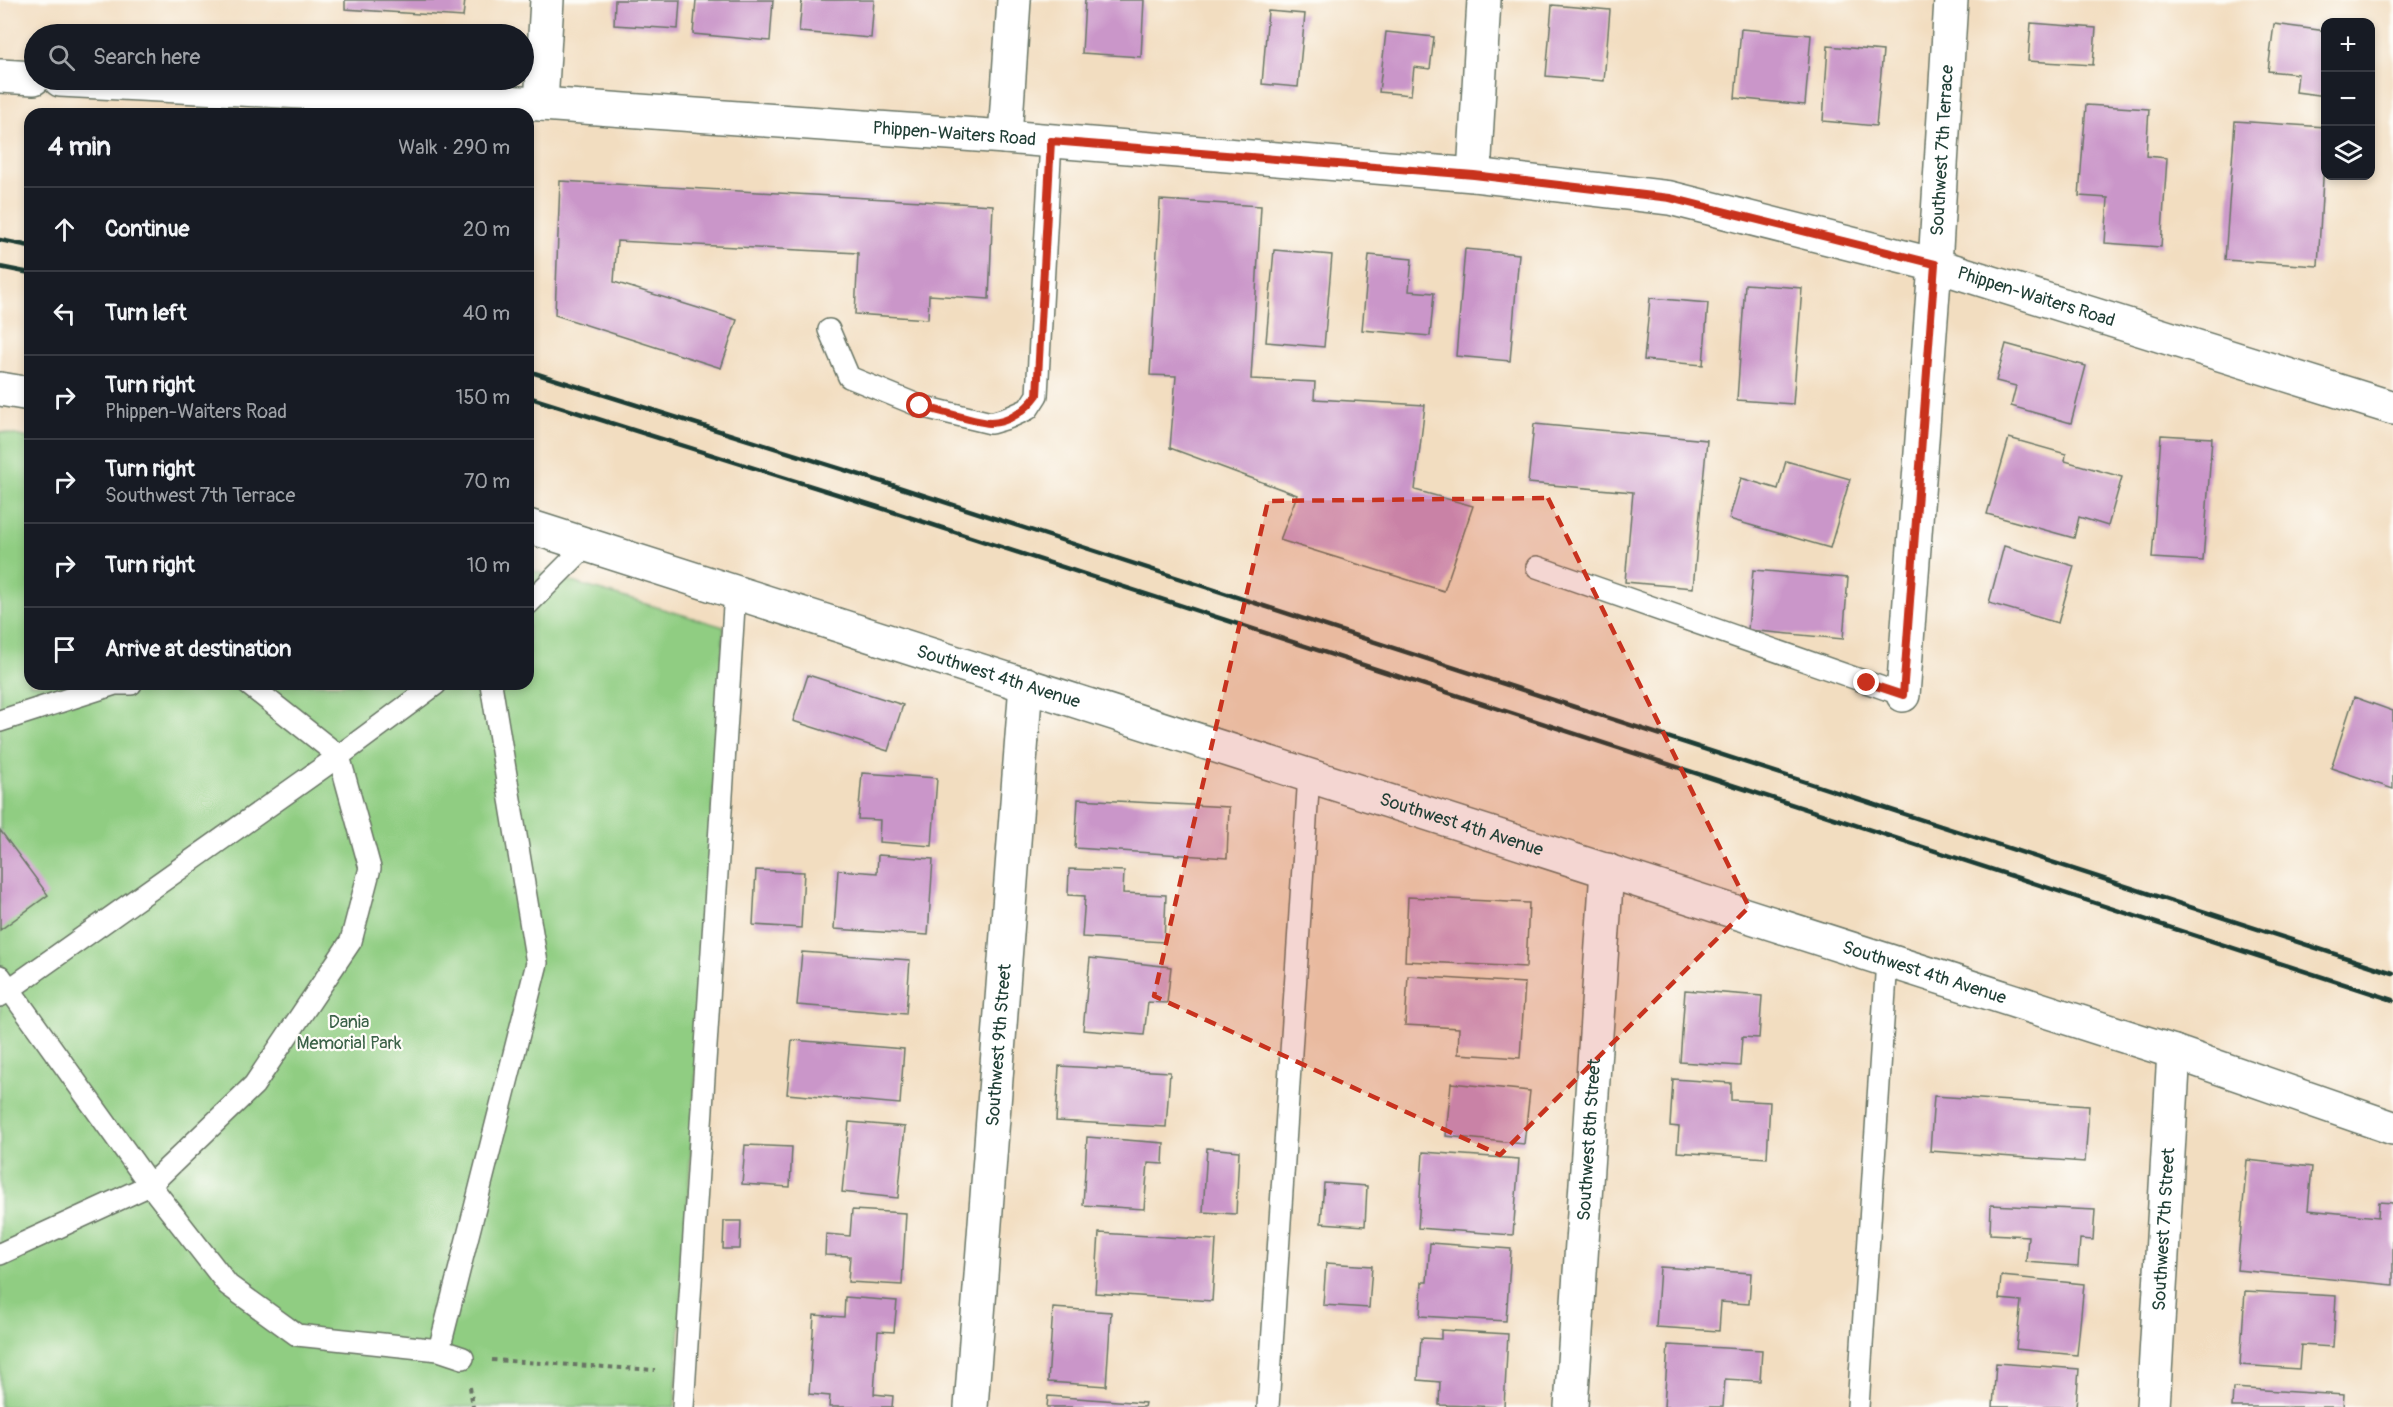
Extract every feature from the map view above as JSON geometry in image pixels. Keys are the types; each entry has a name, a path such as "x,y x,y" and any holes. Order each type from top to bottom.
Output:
{"street":[{"path":"541,104 547,0"},
{"path":"1005,137 1014,0"},
{"path":"1474,175 1484,0"},
{"name":"Southwest 7th Terrace","path":"1903,695 1935,264 1951,0"},
{"path":"0,76 24,77"},
{"name":"Phippen-Waiters Road","path":"260,90 541,104 1005,137 1474,175 1670,198 1935,264 2393,407"},
{"path":"0,389 24,393"},
{"name":"Southwest 4th Avenue","path":"534,528 2174,1052 2393,1128"},
{"name":"Southwest 9th Street","path":"971,1407 1026,684"},
{"name":"Southwest 8th Street","path":"1571,1407 1607,870"},
{"name":"Southwest 7th Street","path":"2153,1407 2174,1052"}],"lane":[{"path":"829,330 849,377 920,406 991,423 1028,408 1037,395 1051,141"},
{"path":"534,598 588,544"},
{"path":"1537,567 1903,695"},
{"path":"683,1407 735,591"},
{"path":"0,722 97,690"},
{"path":"0,1254 150,1185 254,1085 351,941 370,868 339,756 256,690"},
{"path":"428,690 339,756 3,987 150,1185 228,1285 297,1335 439,1350 463,1358"},
{"path":"439,1350 537,963 492,690"},
{"path":"1268,1407 1309,774"},
{"path":"1858,1407 1887,960"}],"path":[{"path":"463,1358 664,1371"}],"highlighted area":[{"path":"1548,498 1749,907 1500,1155 1154,996 1268,501"}],"green space":[{"name":"Dania Memorial Park","path":"0,432 24,437 24,690 534,690 534,571 724,627 675,1407 0,1407"}],"building":[{"path":"345,0 465,0 463,17 345,9"},
{"path":"615,0 680,0 678,29 614,25"},
{"path":"696,0 773,0 770,41 693,34"},
{"path":"802,0 874,0 871,38 799,32"},
{"path":"1085,0 1144,0 1141,57 1082,53"},
{"path":"1552,5 1610,10 1604,81 1546,76"},
{"path":"1268,11 1305,14 1298,87 1262,84"},
{"path":"2031,23 2096,28 2093,65 2028,61"},
{"path":"2274,24 2321,30 2321,95 2296,92 2298,74 2268,71"},
{"path":"1741,29 1811,35 1805,105 1735,98"},
{"path":"1386,32 1434,37 1430,69 1414,67 1411,95 1379,92"},
{"path":"1828,46 1883,51 1876,126 1823,121"},
{"path":"2086,105 2149,109 2146,156 2167,158 2161,247 2105,243 2108,198 2079,196"},
{"path":"2235,121 2321,127 2321,180 2323,180 2318,266 2225,260"},
{"path":"560,181 993,205 989,299 929,295 928,319 855,314 858,253 617,241 614,282 737,320 721,368 555,315"},
{"path":"1160,200 1261,206 1251,379 1315,382 1314,399 1425,405 1415,490 1473,506 1444,591 1280,540 1297,495 1170,448 1176,376 1150,375"},
{"path":"1465,249 1519,254 1510,361 1456,356"},
{"path":"1274,250 1332,255 1324,347 1266,342"},
{"path":"1369,255 1412,259 1409,291 1434,293 1430,336 1362,330"},
{"path":"1745,284 1802,288 1793,404 1737,400"},
{"path":"1650,298 1708,303 1703,365 1644,360"},
{"path":"2006,344 2086,366 2071,423 2011,406 2016,386 1996,381"},
{"path":"1534,424 1707,440 1693,588 1625,582 1633,492 1528,483"},
{"path":"2161,435 2212,438 2203,561 2152,558"},
{"path":"2009,438 2066,454 2065,461 2122,477 2108,526 2079,517 2074,538 1987,514"},
{"path":"1786,461 1850,479 1830,548 1729,519 1741,478 1778,489"},
{"path":"2004,546 2074,566 2058,623 1989,603"},
{"path":"1753,570 1848,578 1843,639 1748,630"},
{"path":"808,675 903,705 888,751 793,721"},
{"path":"2354,697 2393,711 2393,789 2331,768"},
{"path":"862,773 937,778 932,846 879,842 880,820 858,819"},
{"path":"1078,799 1229,807 1227,858 1075,848"},
{"path":"0,830 48,895 0,930"},
{"path":"878,855 933,859 928,935 834,929 838,870 877,873"},
{"path":"1069,869 1124,871 1123,893 1166,895 1164,942 1082,937 1085,896 1068,895"},
{"path":"756,870 804,872 801,928 753,925"},
{"path":"1408,897 1529,903 1526,967 1405,961"},
{"path":"802,952 910,960 906,1014 797,1005"},
{"path":"1090,958 1171,967 1167,1003 1148,1002 1144,1035 1083,1030"},
{"path":"1408,976 1525,983 1520,1058 1458,1054 1459,1028 1405,1025"},
{"path":"1685,990 1762,996 1759,1038 1742,1037 1740,1066 1680,1062"},
{"path":"792,1040 904,1049 900,1104 787,1094"},
{"path":"1059,1066 1170,1072 1166,1127 1056,1121"},
{"path":"1673,1079 1731,1083 1731,1100 1770,1102 1767,1158 1677,1152 1679,1127 1670,1126"},
{"path":"1451,1083 1530,1091 1524,1144 1446,1136"},
{"path":"1934,1096 2089,1106 2085,1162 1930,1151"},
{"path":"849,1122 905,1127 898,1198 842,1192"},
{"path":"1087,1137 1164,1143 1163,1164 1148,1163 1144,1209 1083,1205"},
{"path":"745,1145 792,1147 790,1187 742,1184"},
{"path":"1207,1148 1239,1151 1236,1214 1203,1212"},
{"path":"1423,1152 1519,1159 1513,1235 1418,1228"},
{"path":"2247,1160 2312,1167 2308,1210 2378,1217 2379,1202 2393,1203 2393,1285 2237,1270"},
{"path":"1324,1183 1367,1186 1365,1226 1321,1223"},
{"path":"1991,1205 2095,1210 2093,1240 2080,1239 2078,1266 2026,1262 2028,1236 1990,1234"},
{"path":"852,1210 906,1213 902,1285 848,1282 850,1256 825,1255 826,1234 850,1236"},
{"path":"724,1221 741,1221 740,1249 723,1249"},
{"path":"1099,1233 1216,1240 1212,1301 1095,1293"},
{"path":"1430,1243 1511,1249 1506,1321 1420,1316 1422,1282 1427,1282"},
{"path":"1326,1263 1372,1266 1369,1308 1323,1305"},
{"path":"1660,1267 1751,1273 1749,1304 1721,1302 1719,1331 1656,1327"},
{"path":"2001,1276 2084,1284 2077,1355 2016,1349 2021,1301 1999,1299"},
{"path":"2245,1291 2336,1296 2333,1347 2301,1345 2299,1369 2240,1365"},
{"path":"845,1297 897,1301 894,1332 878,1331 874,1394 893,1396 892,1407 829,1407 830,1396 809,1394 814,1315 844,1317"},
{"path":"1053,1308 1111,1312 1106,1386 1048,1382"},
{"path":"1441,1330 1508,1334 1504,1407 1439,1405 1440,1382 1418,1380 1421,1338 1441,1339"},
{"path":"1668,1345 1762,1350 1760,1381 1725,1379 1723,1407 1664,1407"},
{"path":"1996,1363 2079,1369 2076,1407 1993,1407"},
{"path":"2233,1388 2344,1395 2343,1407 2232,1407"},
{"path":"1048,1396 1145,1403 1144,1407 1047,1407"}],"railway":[{"path":"0,240 24,245"},
{"path":"0,267 24,272"},
{"path":"534,373 886,483 2393,973"},
{"path":"534,399 878,507 2393,1000"}],"route":[{"path":"920,406 991,423 1028,408 1037,395 1051,141 1474,175 1670,198 1935,264 1903,695 1867,683"}]}
